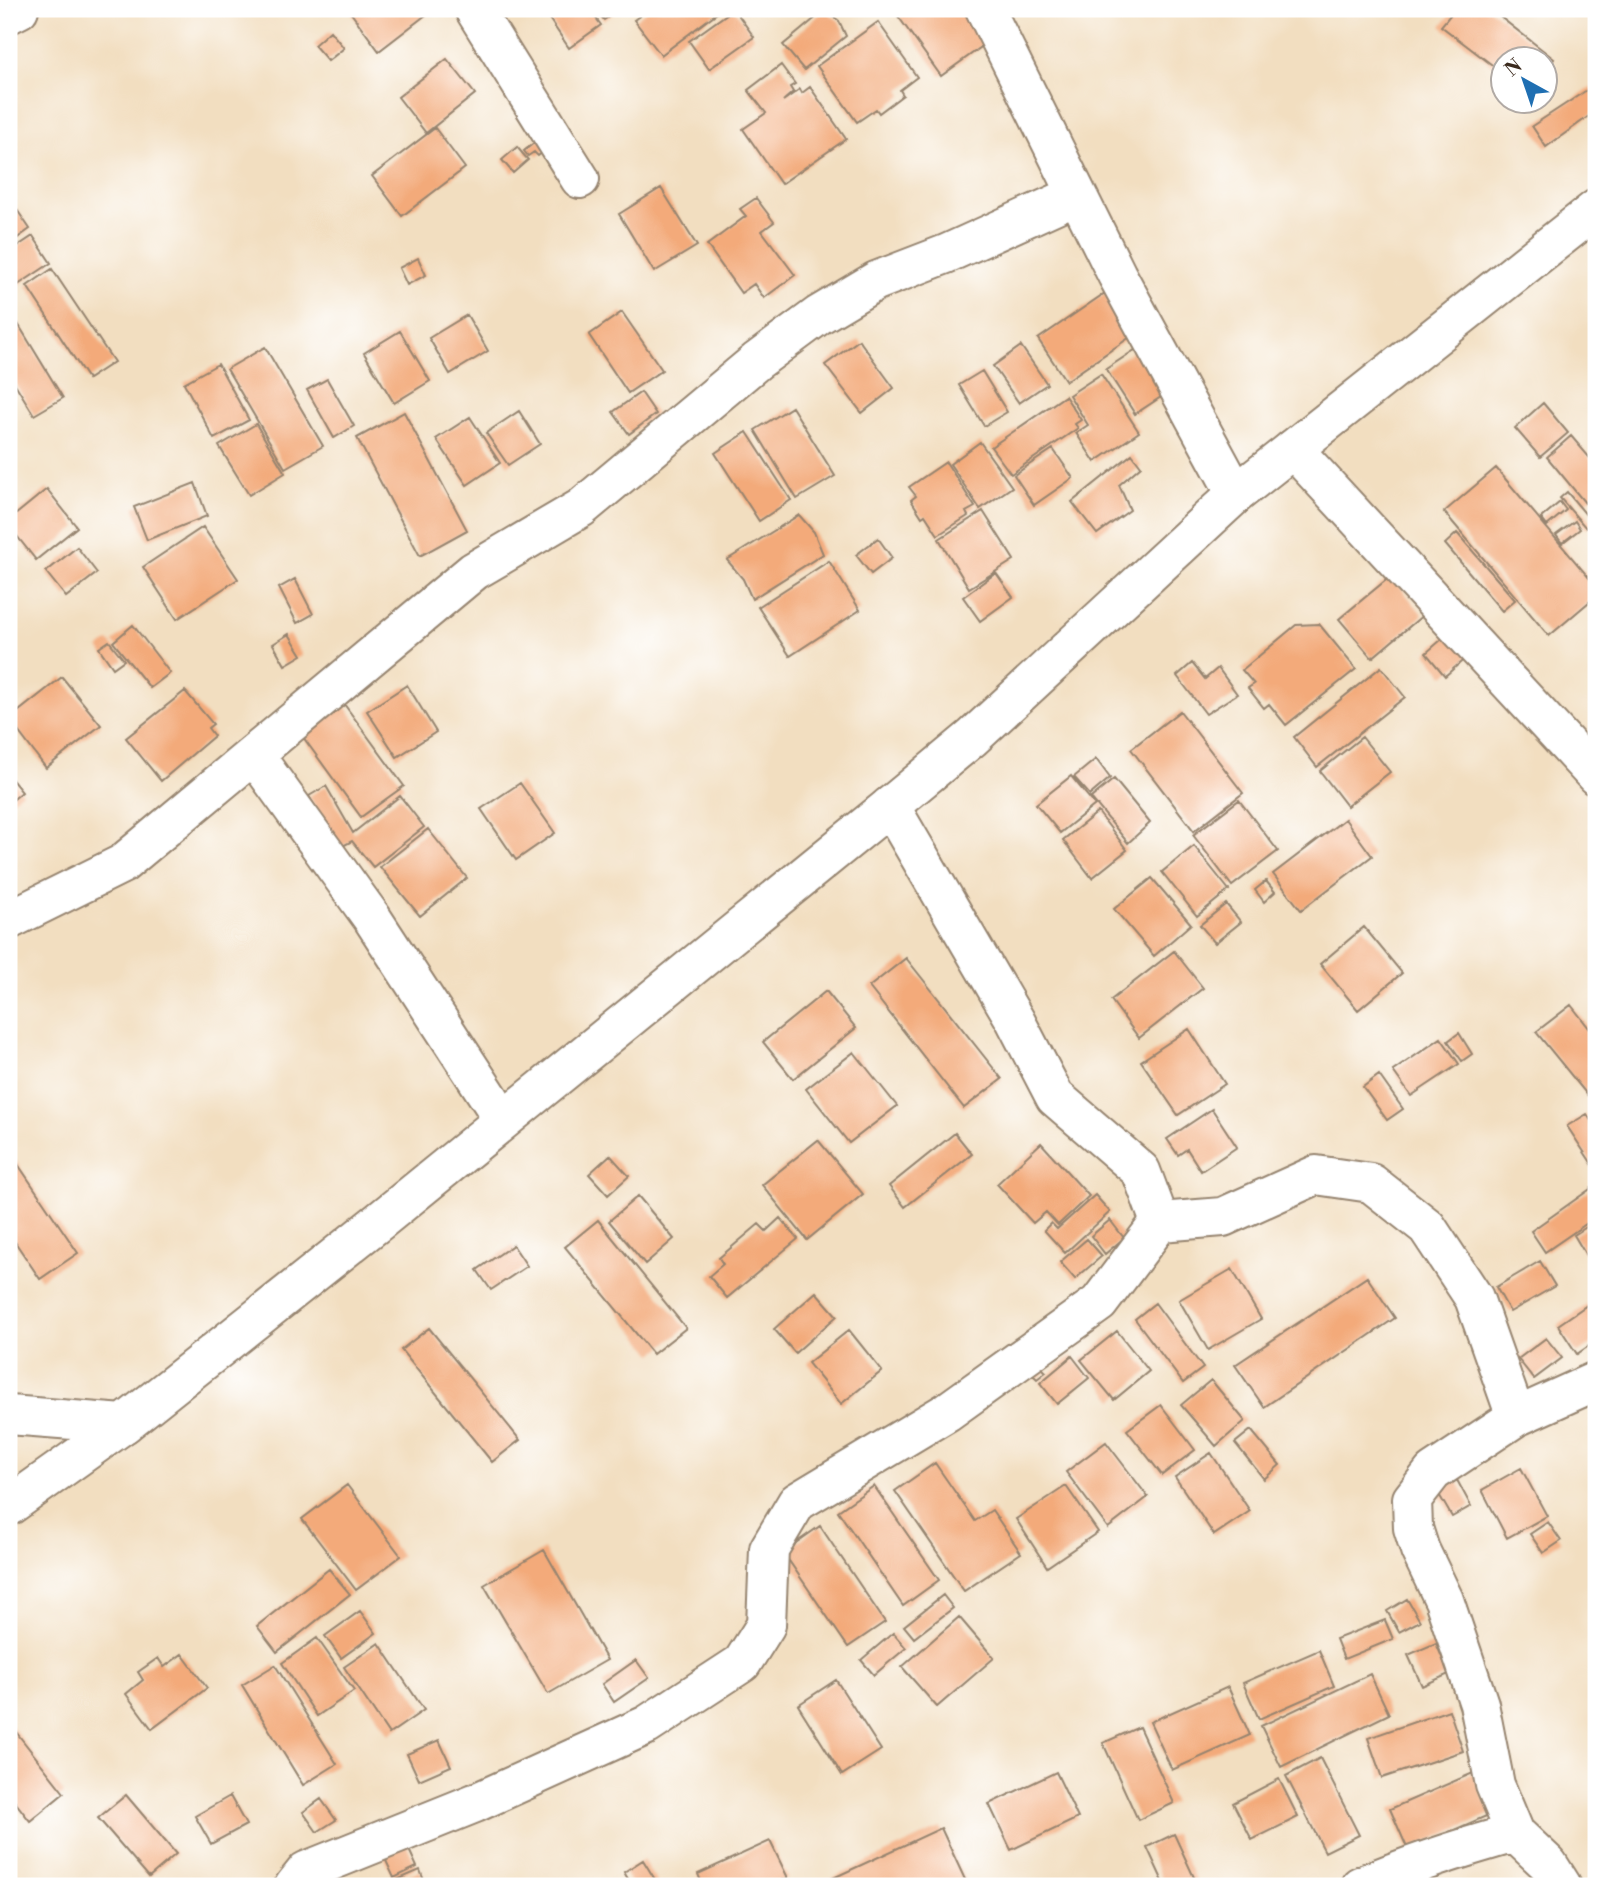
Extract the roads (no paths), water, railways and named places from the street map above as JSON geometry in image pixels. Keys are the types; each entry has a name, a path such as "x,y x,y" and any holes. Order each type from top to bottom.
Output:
{"street":[{"path":"9,14 19,9"},
{"path":"474,9 580,179"},
{"path":"985,9 1117,275 1236,494"},
{"path":"9,920 122,864 474,571 581,508 757,361 819,315 876,281 946,254 1076,195"},
{"path":"9,1506 124,1424 381,1220 890,806 972,738 1236,494 1596,208"},
{"path":"1293,449 1596,776"},
{"path":"250,759 265,770 372,918 503,1119"},
{"path":"890,806 1015,1020 1055,1097 1141,1171 1160,1222"},
{"path":"294,1886 306,1871 475,1803 647,1724 742,1663 766,1625 769,1549 797,1502 947,1412 1099,1303 1160,1222 1223,1217 1316,1175 1371,1183 1427,1227 1474,1298 1516,1417"},
{"path":"1562,1886 1548,1864 1515,1833 1496,1785 1475,1691 1444,1600 1420,1550 1413,1528 1412,1499 1433,1472 1516,1417 1596,1381"},
{"path":"9,1415 124,1424"},
{"path":"1360,1886 1427,1859 1515,1833"}]}
